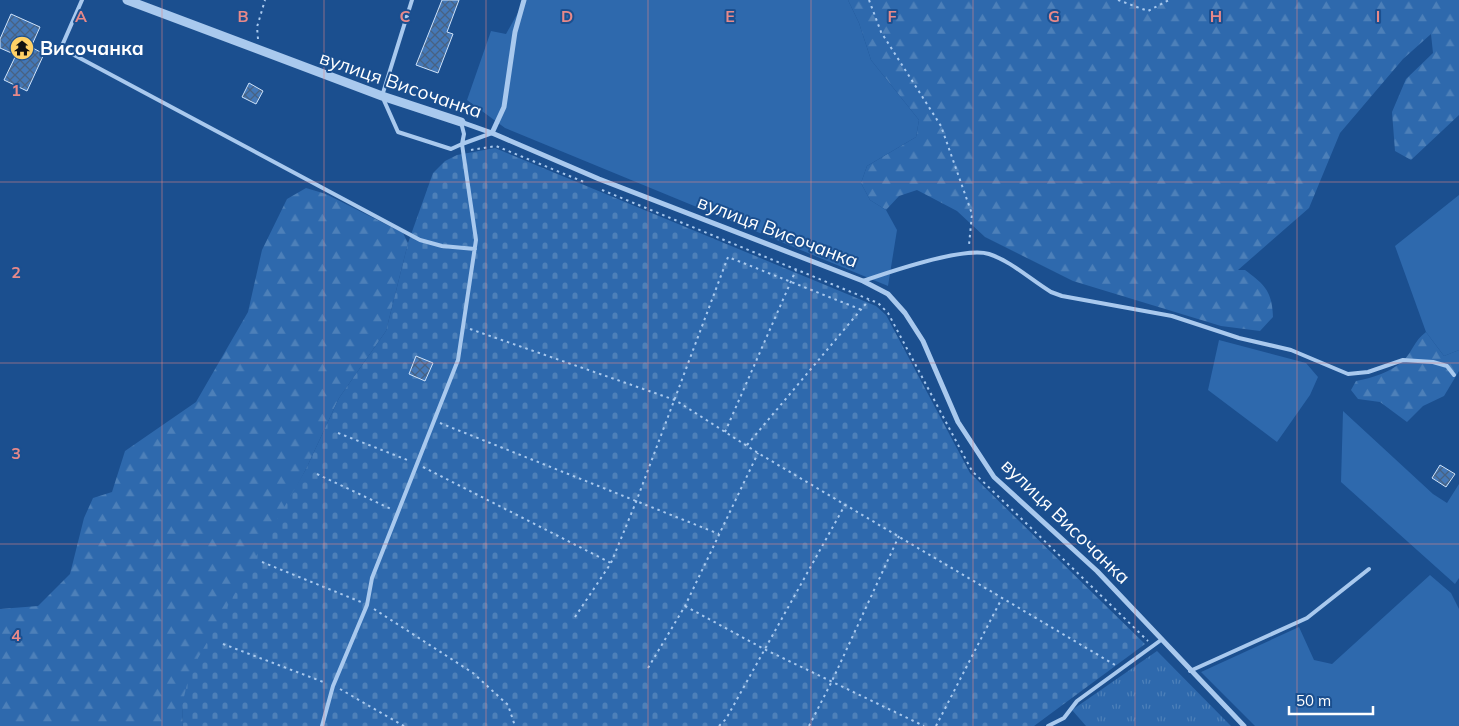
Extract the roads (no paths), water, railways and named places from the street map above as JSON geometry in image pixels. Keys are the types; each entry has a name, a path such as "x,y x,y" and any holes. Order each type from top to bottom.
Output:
{"street":[{"name":"вулиця Височанка","path":"127,0 382,96 492,133 599,179 863,281 888,294 905,313 923,341 958,422 994,477 1097,571 1244,726"},
{"path":"492,133 504,107 515,32 524,0"}],"lane":[{"path":"82,0 61,48 420,240 442,246 475,249"},
{"path":"412,0 382,96 398,132 451,148 492,133"},
{"path":"322,726 333,686 367,605 372,578 458,360 476,240 462,144 464,134 460,122"},
{"path":"863,281 924,262 968,253 988,253 1051,292 1062,296 1172,316 1239,338 1291,350 1348,374 1363,373 1403,360 1433,362 1447,366 1454,375"},
{"path":"1190,671 1307,618 1369,569"},
{"path":"1048,726 1064,718 1077,701 1161,640"}],"place":[{"name":"Височанка","path":"22,48"}]}
